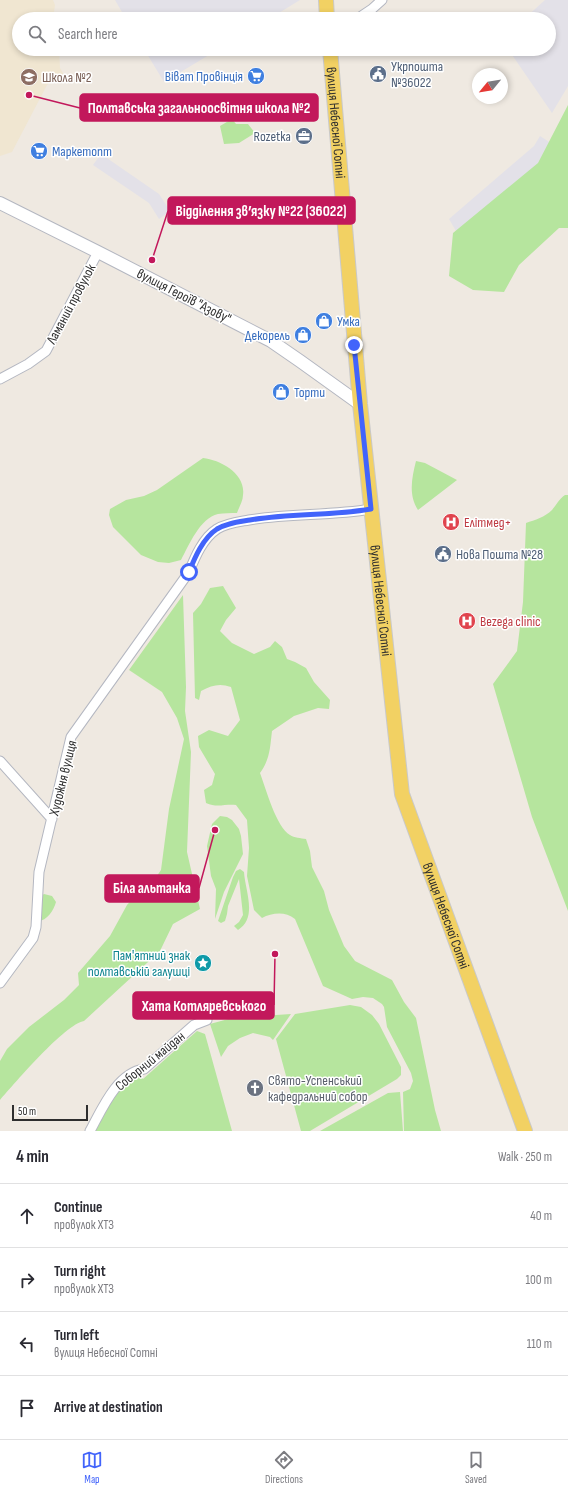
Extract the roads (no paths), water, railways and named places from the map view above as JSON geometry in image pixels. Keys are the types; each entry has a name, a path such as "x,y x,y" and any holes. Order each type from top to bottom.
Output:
{"main road":[{"path":"326,0 327,12"},
{"name":"вулиця Небесної Сотні","path":"331,56 360,404 402,794 525,1131"}],"street":[{"path":"366,12 382,0"},
{"name":"вулиця Героїв \"Азову\"","path":"0,203 271,341 360,404"},
{"name":"Ламаний провулок","path":"0,379 28,364 46,351 98,252"},
{"name":"Художня вулиця","path":"0,983 33,938 35,933 39,872 72,737 189,572 200,548 210,535 217,529 227,524 267,517 353,512 371,509"},
{"path":"0,761 52,819"},
{"name":"Соборний майдан","path":"90,1131 114,1089 136,1071 144,1069 194,1025 207,1020"}],"place":[{"name":"Укрпошта №36022","path":"378,74"},
{"name":"Віват Провінція","path":"256,76"},
{"name":"Школа №2","path":"29,77"},
{"name":"Полтавська загальноосвітня школа №2","path":"29,95"},
{"name":"Rozetka","path":"304,136"},
{"name":"Маркетопт","path":"39,151"},
{"name":"Відділення зв’язку №22 (36022)","path":"152,260"},
{"name":"Умка","path":"324,321"},
{"name":"Декорель","path":"303,335"},
{"name":"Торти","path":"281,392"},
{"name":"Елітмед+","path":"451,522"},
{"name":"Нова Пошта №28","path":"443,554"},
{"name":"Bezega clinic","path":"467,621"},
{"name":"Біла альтанка","path":"215,830"},
{"name":"Хата Котляревського","path":"275,954"},
{"name":"Пам'ятний знак полтавській галушці","path":"203,963"},
{"name":"Свято-Успенський кафедральний собор","path":"255,1088"}]}
